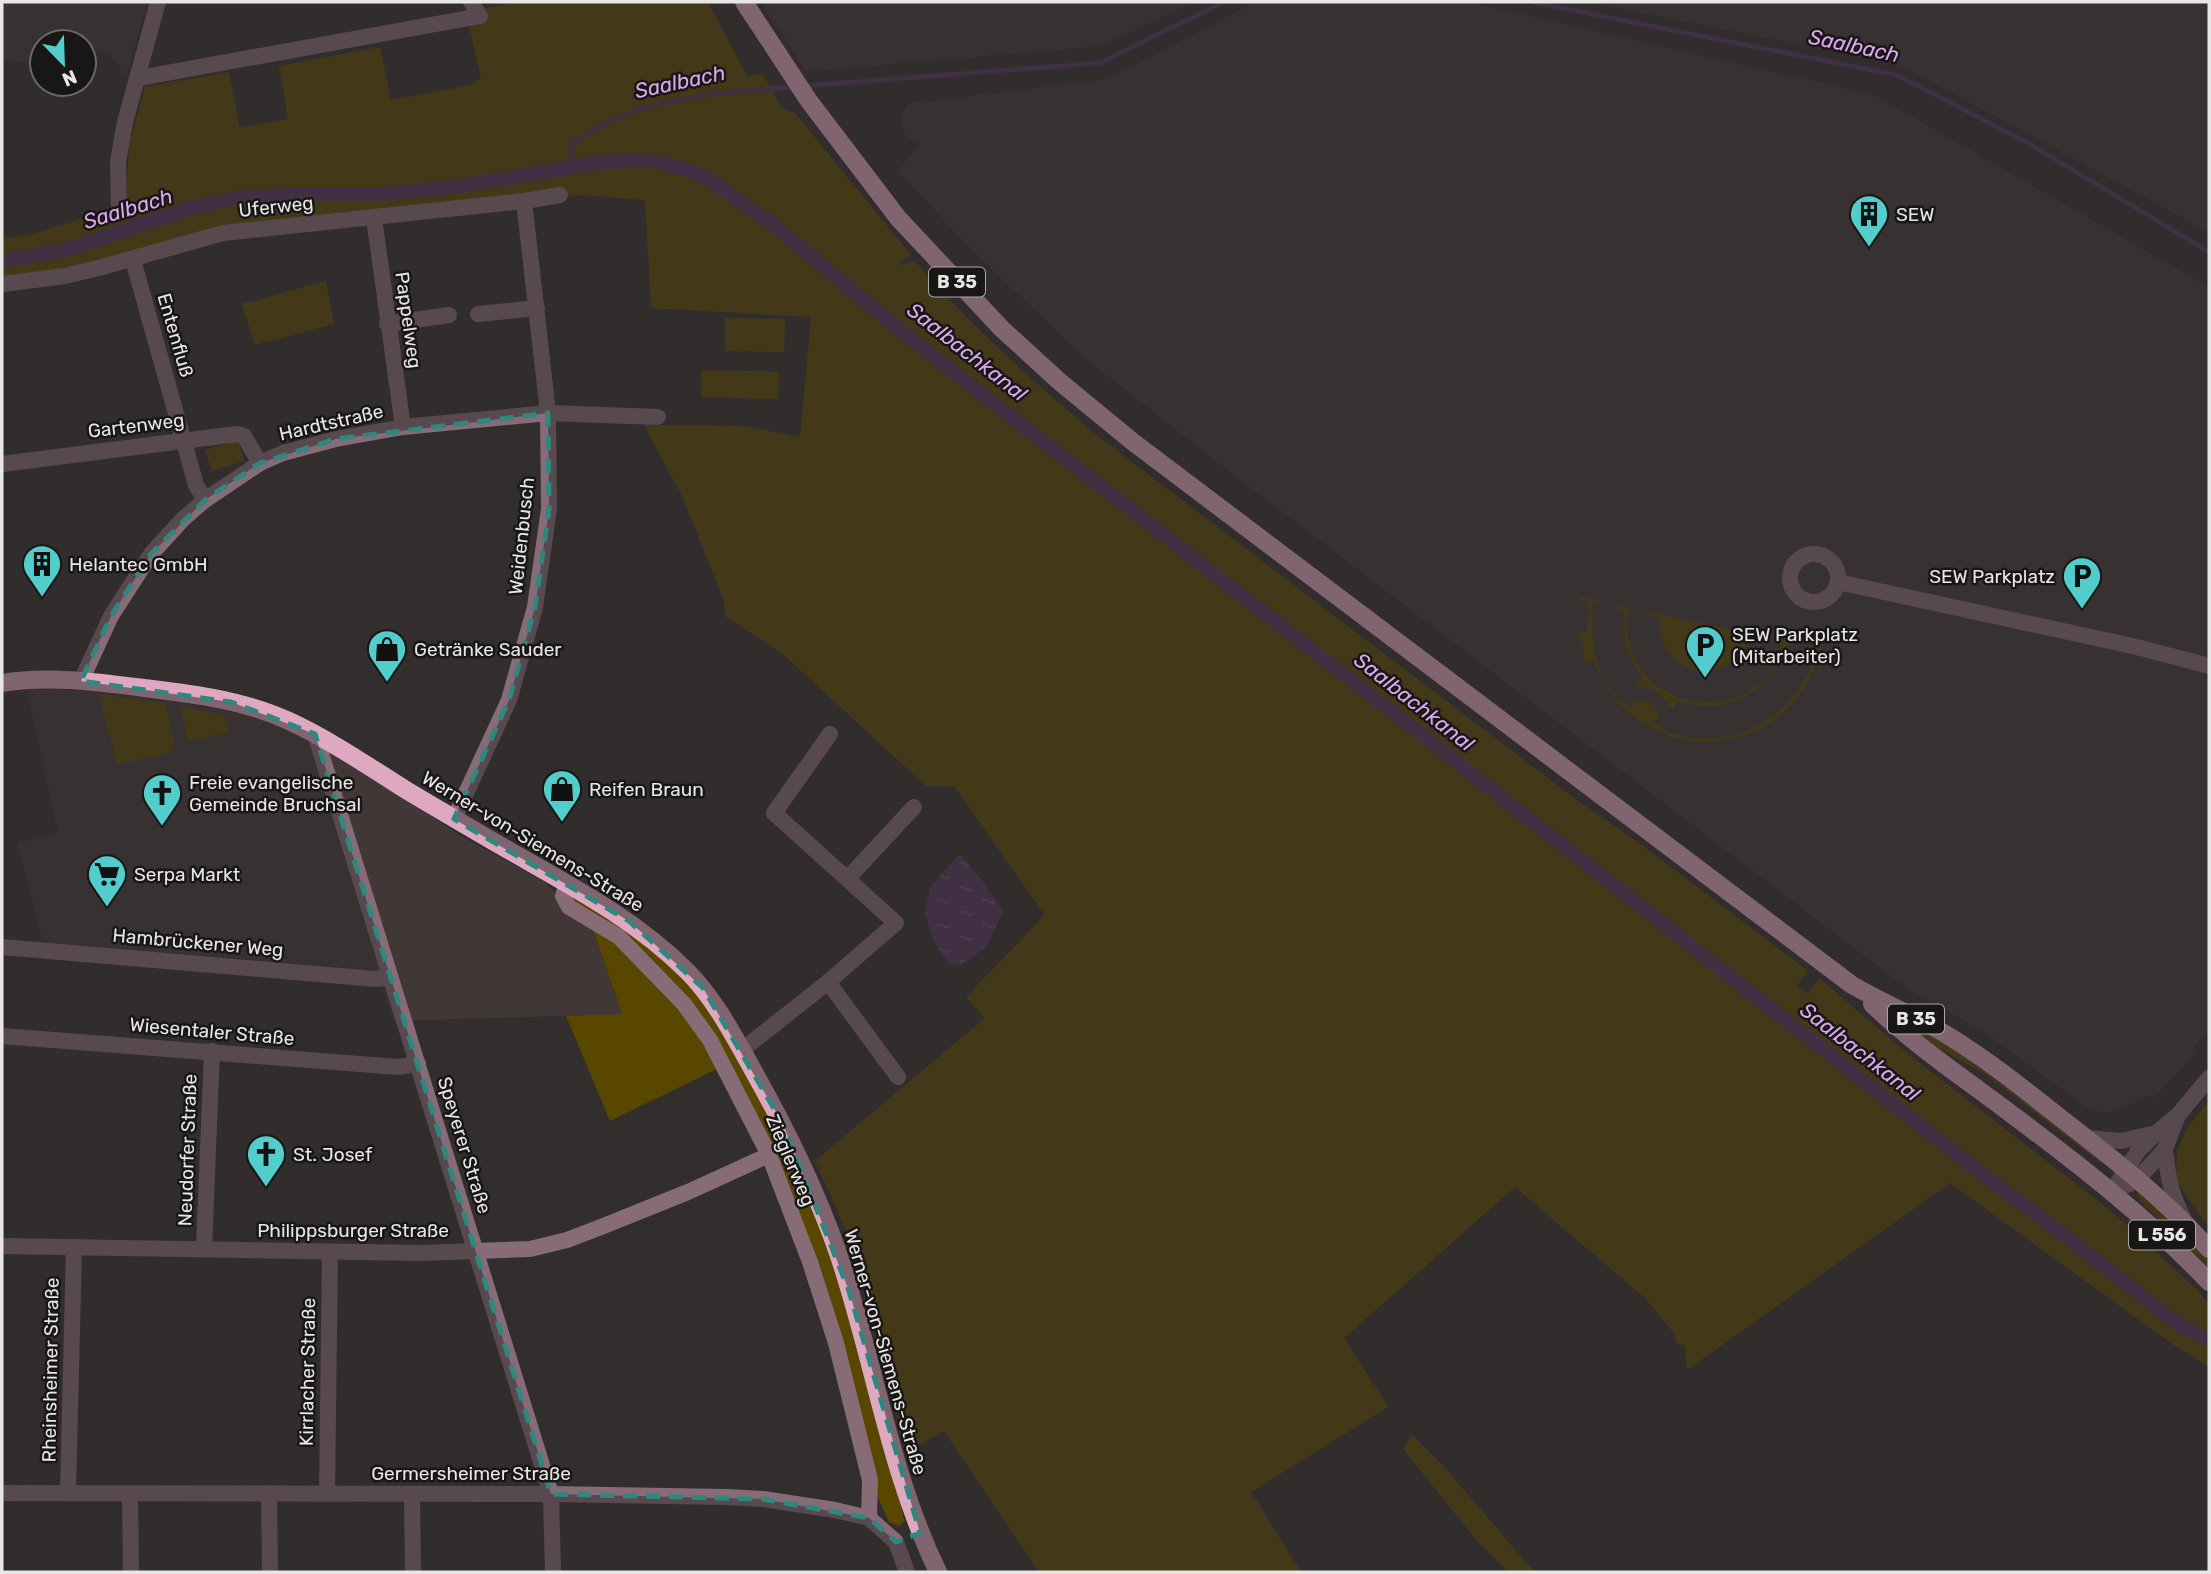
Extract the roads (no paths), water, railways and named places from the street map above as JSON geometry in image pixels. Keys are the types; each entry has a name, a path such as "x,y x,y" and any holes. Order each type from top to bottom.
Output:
{"main road":[{"name":"B 35","path":"744,2 791,76 906,227 1002,329 1060,382 1133,442 1852,985 1915,1041 2112,1192"},
{"name":"Werner-von-Siemens-Straße","path":"2,683 31,680 81,681 170,691 231,702 286,719 629,921 687,971 703,988 783,1124 837,1252 893,1454 920,1533 938,1572"},
{"name":"B 35","path":"1852,985 1936,1029 1978,1055 2131,1174"},
{"name":"L 556","path":"2131,1174 2209,1249"},
{"name":"L 556","path":"2112,1192 2177,1248 2209,1282"}],"street":[{"path":"120,208 118,162 125,122 158,2"},
{"path":"139,78 480,16 471,2"},
{"name":"Uferweg","path":"2,284 65,276 133,260 223,233 560,195"},
{"name":"Weidenbusch","path":"454,818 509,700 535,607 549,509 548,413 524,201"},
{"name":"Pappelweg","path":"374,218 403,427"},
{"name":"Entenfluß","path":"133,260 196,485 205,500"},
{"path":"478,314 537,307"},
{"path":"387,324 449,315"},
{"name":"Hardtstraße","path":"81,681 111,616 152,554 183,519 205,500 260,463 283,453 336,439 403,427 548,413 658,417"},
{"name":"Gartenweg","path":"2,464 237,434 244,436 260,463"},
{"path":"1838,582 2137,647 2209,666"},
{"name":"Speyerer Straße","path":"315,734 551,1494 553,1572"},
{"path":"741,1050 828,982 896,923 774,813 830,734"},
{"path":"848,878 914,807"},
{"name":"Zieglerweg","path":"567,883 563,897 569,907 619,937 684,1003 710,1040 769,1155 810,1262 836,1343 870,1480 869,1518"},
{"name":"Hambrückener Weg","path":"2,947 376,979 390,977"},
{"path":"828,982 898,1077"},
{"name":"Wiesentaler Straße","path":"2,1036 398,1068 418,1064"},
{"name":"Neudorfer Straße","path":"204,1249 212,1052"},
{"path":"2131,1174 2138,1151 2178,1115 2209,1078"},
{"path":"2178,1115 2165,1149 2171,1189 2187,1225"},
{"path":"2087,1138 2121,1141 2155,1134"},
{"path":"2112,1192 2165,1149"},
{"name":"Philippsburger Straße","path":"2,1246 330,1252 476,1252 530,1249 566,1240 688,1192 769,1155"},
{"name":"Rheinsheimer Straße","path":"68,1493 74,1247"},
{"name":"Kirrlacher Straße","path":"327,1493 330,1252"},
{"name":"Germersheimer Straße","path":"2,1493 551,1494 763,1499 869,1518 895,1542 908,1572"},
{"path":"269,1493 270,1572"},
{"path":"130,1494 131,1572"},
{"path":"412,1494 413,1572"},
{"path":"895,1542 920,1533"}],"water":[{"path":"960,854 1003,912 986,947 961,965 949,964 933,940 925,912 930,887"}],"waterway":[{"name":"Saalbach","path":"803,86 1100,63 1224,2"},
{"name":"Saalbach","path":"1532,2 1897,75 2028,143 2209,252"},
{"name":"Saalbach","path":"569,168 573,142 611,121 641,109 704,96 795,87"},
{"name":"Saalbachkanal","path":"2,261 69,249 193,207 238,197 381,194 460,186 602,162 637,160 661,162 709,179 771,223 912,340 1977,1170 2175,1322 2209,1340"}],"place":[{"name":"SEW","path":"1869,248"},
{"name":"Helantec GmbH","path":"42,598"},
{"name":"SEW Parkplatz","path":"2082,610"},
{"name":"SEW Parkplatz (Mitarbeiter)","path":"1705,679"},
{"name":"Getränke Sauder","path":"387,683"},
{"name":"Reifen Braun","path":"562,823"},
{"name":"Freie evangelische Gemeinde Bruchsal","path":"162,827"},
{"name":"Serpa Markt","path":"107,908"},
{"name":"St. Josef","path":"266,1188"}]}
